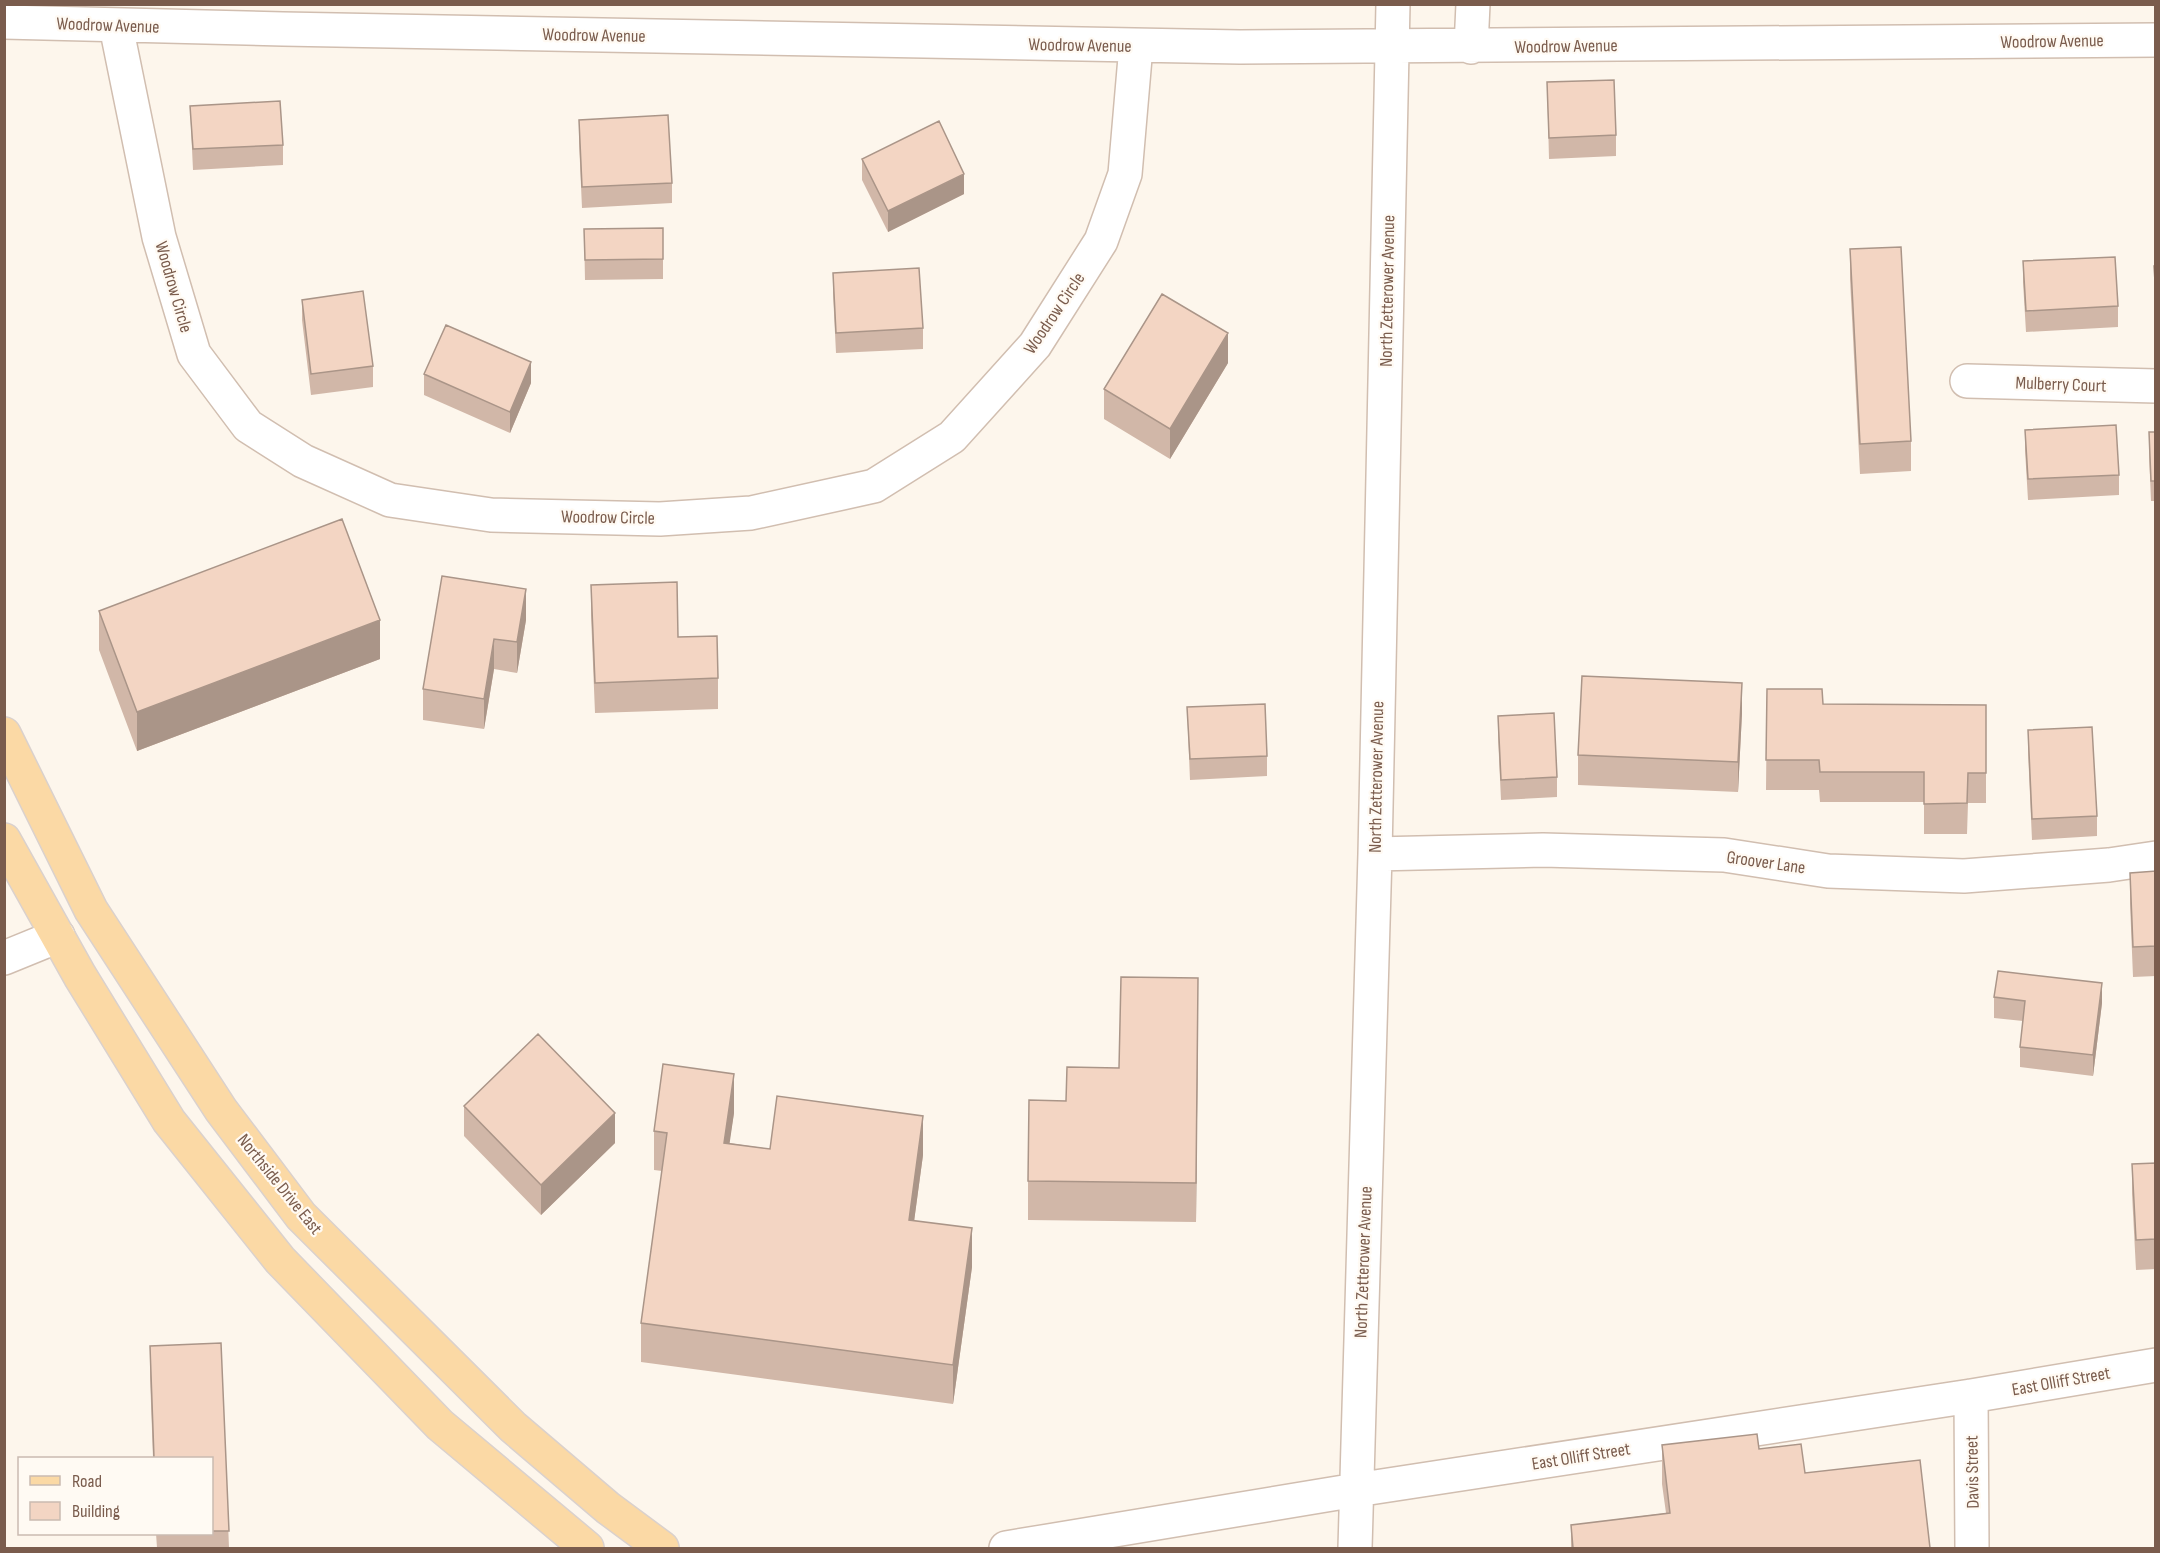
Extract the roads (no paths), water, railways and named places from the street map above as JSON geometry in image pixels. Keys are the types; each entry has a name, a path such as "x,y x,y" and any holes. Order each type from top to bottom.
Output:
{"main road":[{"name":"Northside Drive East","path":"4,734 91,910 220,1110 301,1216 513,1427 608,1508 662,1548"},
{"path":"4,840 80,976 170,1121 280,1260 440,1425 587,1548"}],"street":[{"name":"North Zetterower Avenue","path":"1355,1548 1375,854 1393,4"},
{"path":"1471,47 1473,4"},
{"name":"Woodrow Avenue","path":"4,22 116,26 283,17 1136,46 1471,47 2156,40"},
{"name":"Woodrow Circle","path":"116,26 159,237 194,354 248,426 303,461 390,500 491,514 649,518 751,513 874,486 952,437 1035,345 1101,241 1125,174 1136,46"},
{"name":"Mulberry Court","path":"1967,381 2156,386"},
{"name":"Groover Lane","path":"1375,854 1543,850 1724,855 1828,871 1964,876 2109,865 2156,858"},
{"path":"4,958 58,936"},
{"name":"East Olliff Street","path":"1006,1548 1356,1490 1971,1396 2156,1365"},
{"name":"Davis Street","path":"1971,1396 1972,1548"}]}
